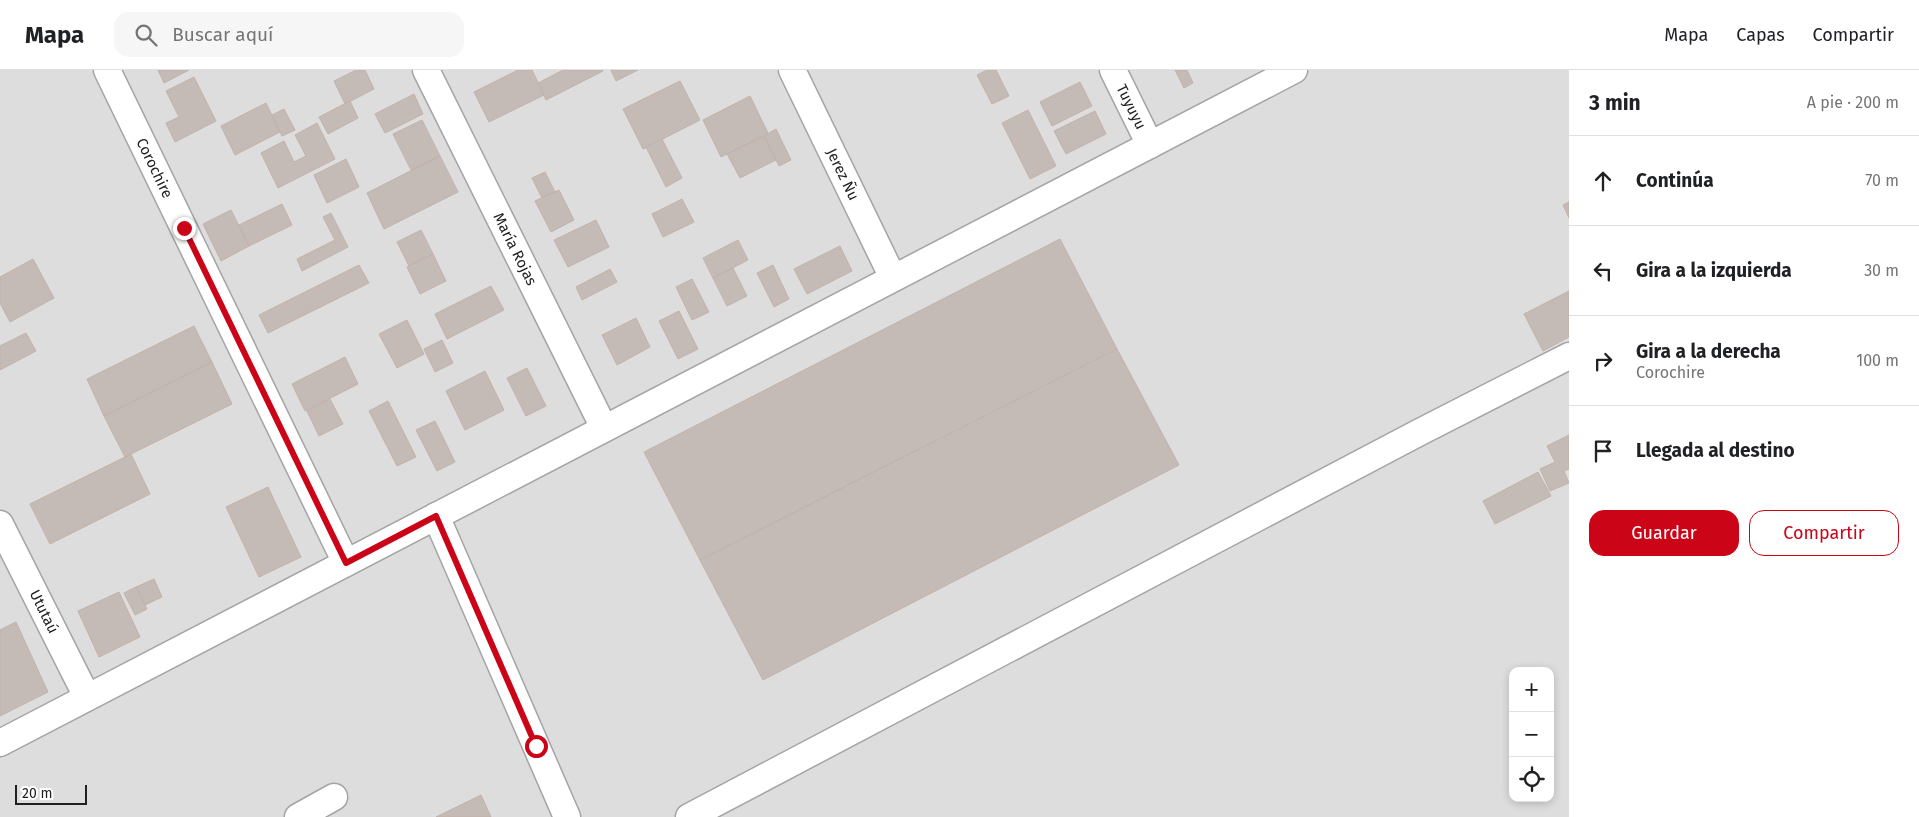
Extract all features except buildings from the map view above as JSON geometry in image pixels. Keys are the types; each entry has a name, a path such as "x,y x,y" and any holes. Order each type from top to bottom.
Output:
{"street":[{"name":"Corochire","path":"107,70 346,563"},
{"name":"María Rojas","path":"426,70 604,428"},
{"name":"Jerez Ñu","path":"792,70 894,278"},
{"name":"Tuyuyu","path":"1113,70 1150,145"},
{"path":"0,742 1294,70"},
{"path":"689,817 1420,432 1569,356"},
{"path":"436,516 567,817"},
{"name":"Ututaú","path":"0,524 87,698"},
{"path":"298,817 334,797"}],"shaded area":[{"path":"0,70 1569,70 1569,817 0,817"}],"route":[{"path":"184,228 346,563 436,516 536,746"}]}
